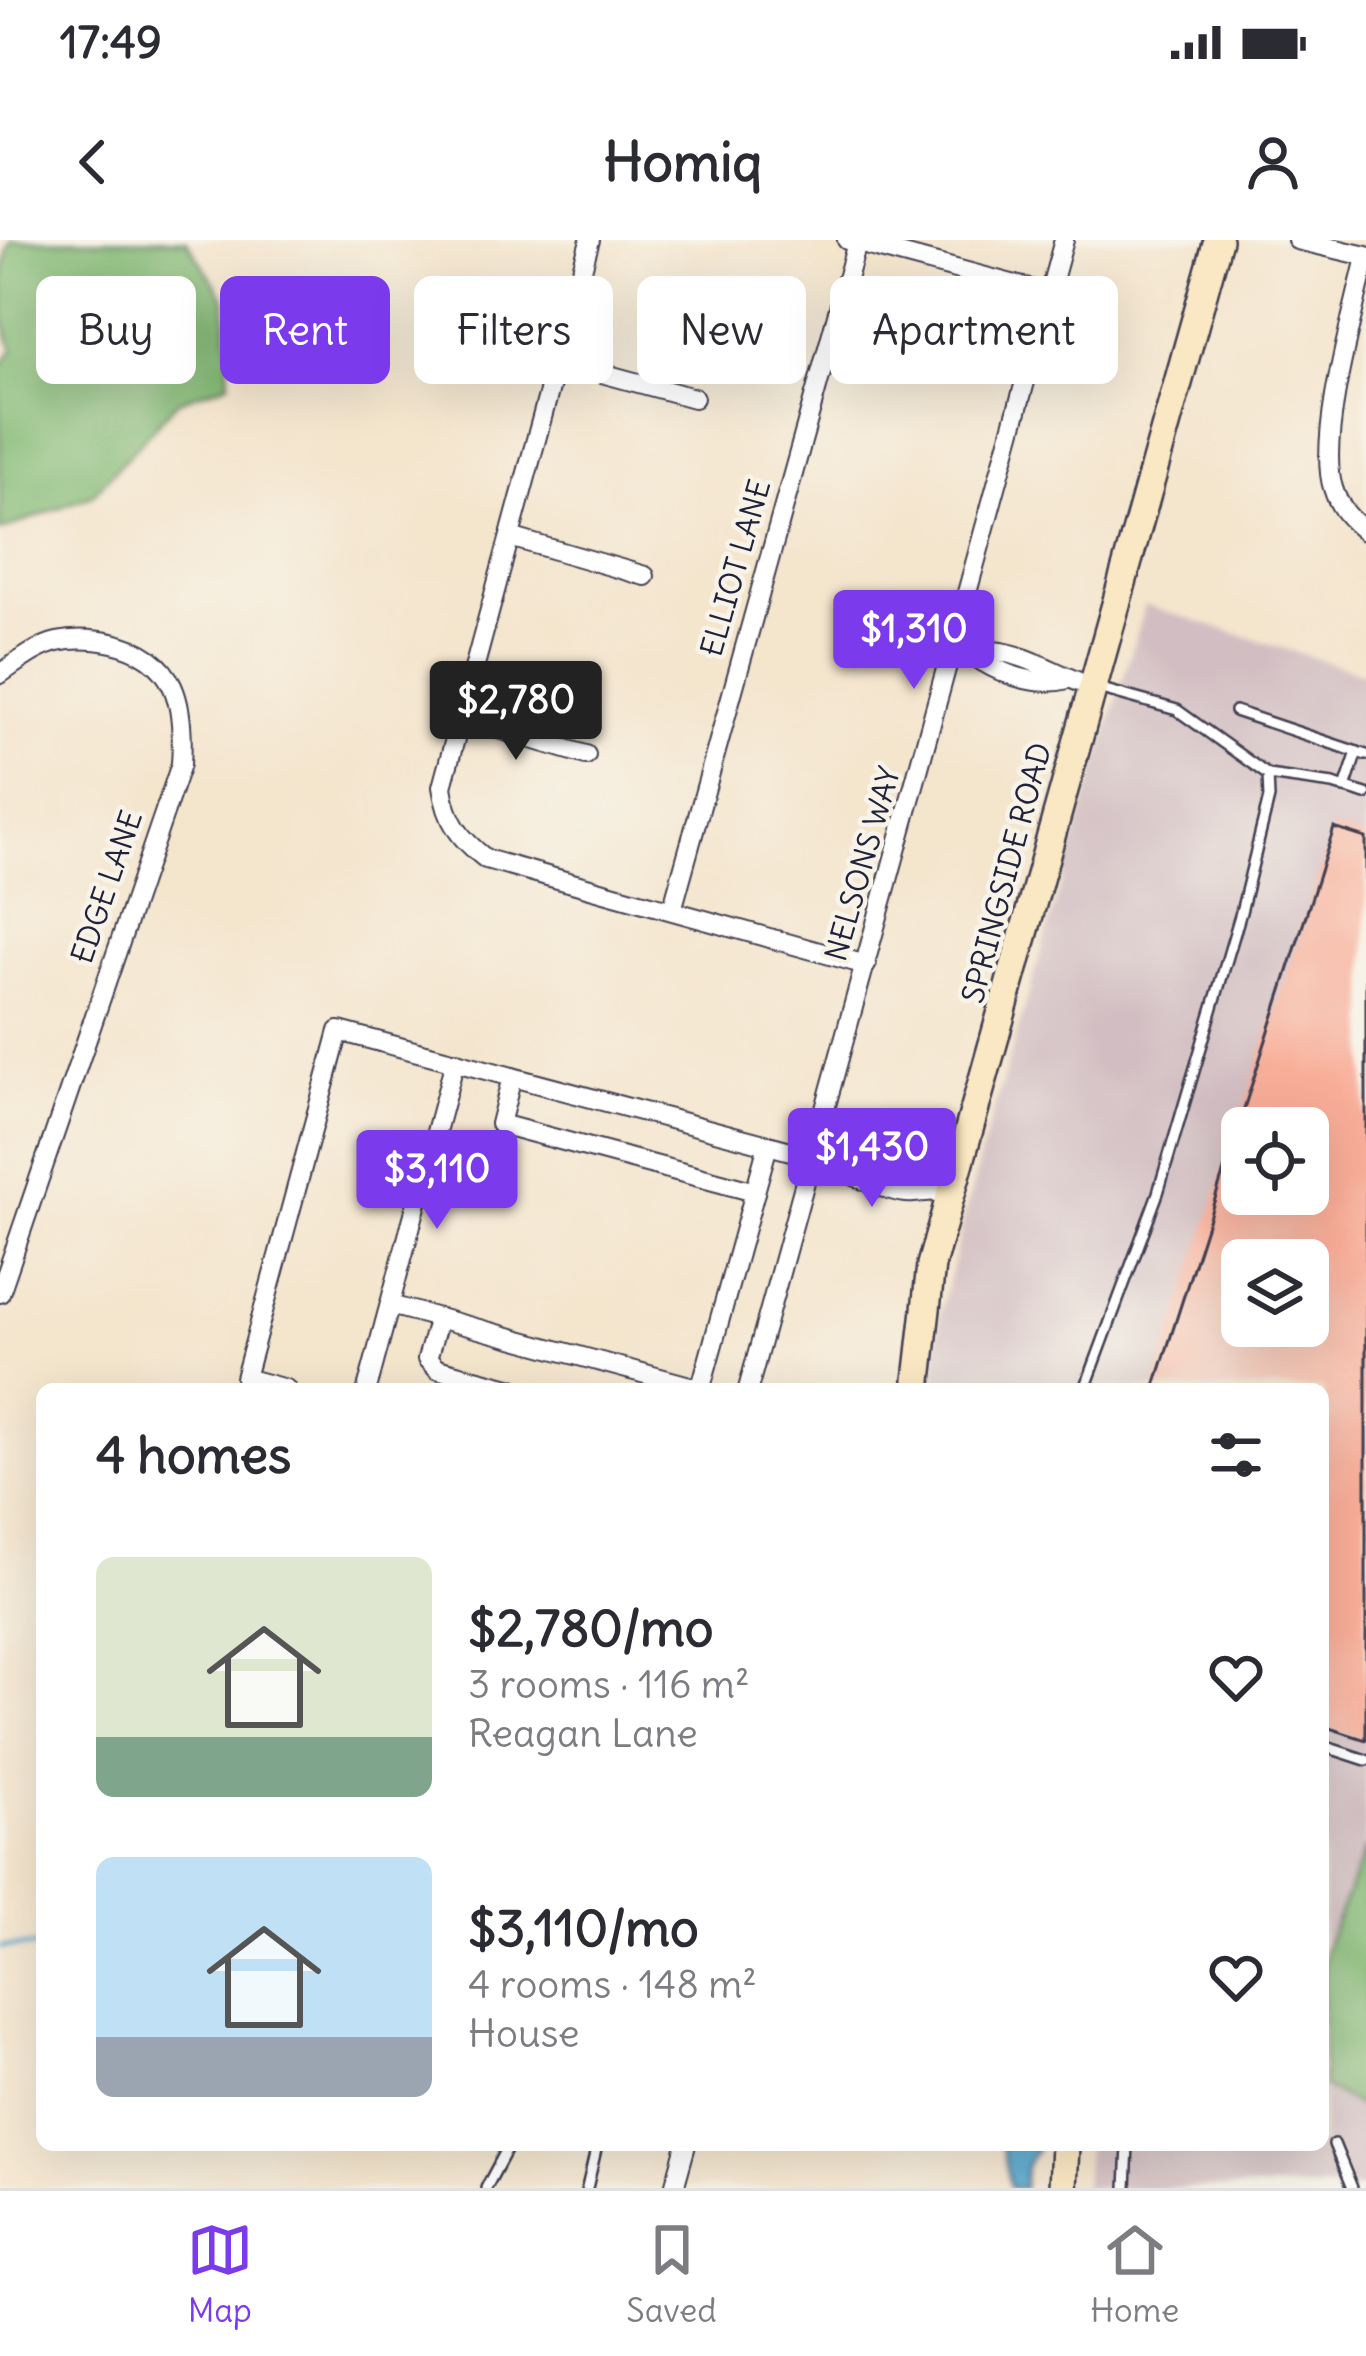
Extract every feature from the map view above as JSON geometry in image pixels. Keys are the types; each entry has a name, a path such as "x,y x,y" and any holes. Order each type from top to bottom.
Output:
{"main road":[{"name":"SPRINGSIDE ROAD","path":"917,1383 940,1191 1080,683 1218,240"},
{"path":"1063,2188 1064,2151"}],"street":[{"path":"580,276 590,240"},
{"name":"NELSONS WAY","path":"1054,276 1064,240"},
{"path":"1297,240 1366,256 1329,440 1331,484 1342,511 1366,532"},
{"path":"852,242 981,276"},
{"name":"ELLIOT LANE","path":"672,910 852,242"},
{"path":"613,376 694,398"},
{"path":"550,384 442,787 446,816 464,842 486,859 866,965"},
{"name":"NELSONS WAY","path":"750,1383 822,1159 866,965 962,651 1027,384"},
{"path":"509,537 645,576"},
{"name":"EDGE LANE","path":"0,674 53,643 80,639 123,645 149,654 161,668 180,703 184,723 181,764 0,1293"},
{"path":"962,651 992,650 1052,667 1080,683"},
{"path":"461,718 586,755"},
{"path":"264,1383 245,1378 339,1030 822,1159 851,1156 919,1174 940,1191"},
{"path":"369,1383 455,1061"},
{"path":"512,1077 500,1124 755,1192"},
{"path":"702,1383 767,1145"},
{"path":"389,1305 682,1383"},
{"path":"439,1318 427,1359 437,1370 489,1383"},
{"path":"674,2188 684,2151"}],"lane":[{"path":"1080,683 1177,710 1268,775 1366,794"},
{"path":"1235,711 1362,753 1346,788"},
{"path":"1087,1383 1164,1171 1241,912 1270,798 1268,775"},
{"path":"1329,1748 1366,1760"},
{"path":"1334,2144 1352,2188"},
{"path":"486,2188 506,2151"},
{"path":"587,2188 596,2151"},
{"path":"1126,2188 1128,2151"}],"shaded area":[{"path":"1145,605 1366,674 1366,2188 1084,2188 1087,2151 1329,2151 1329,1383 934,1383 940,1314 980,1156"}],"green space":[{"path":"11,240 186,240 220,291 220,384 226,384 178,401 92,495 0,531 0,365 13,350 3,295"},
{"path":"1366,1848 1366,2109 1329,2090 1329,1938"}],"water":[{"path":"1002,2151 1035,2151 1025,2168 1024,2188 1010,2187"}],"building":[{"path":"1334,828 1366,838 1366,1740 1329,1728 1329,1383 1156,1383 1221,1180 1221,1215 1329,1215 1329,1107 1244,1107"}],"waterway":[{"path":"0,1947 36,1946"}]}
